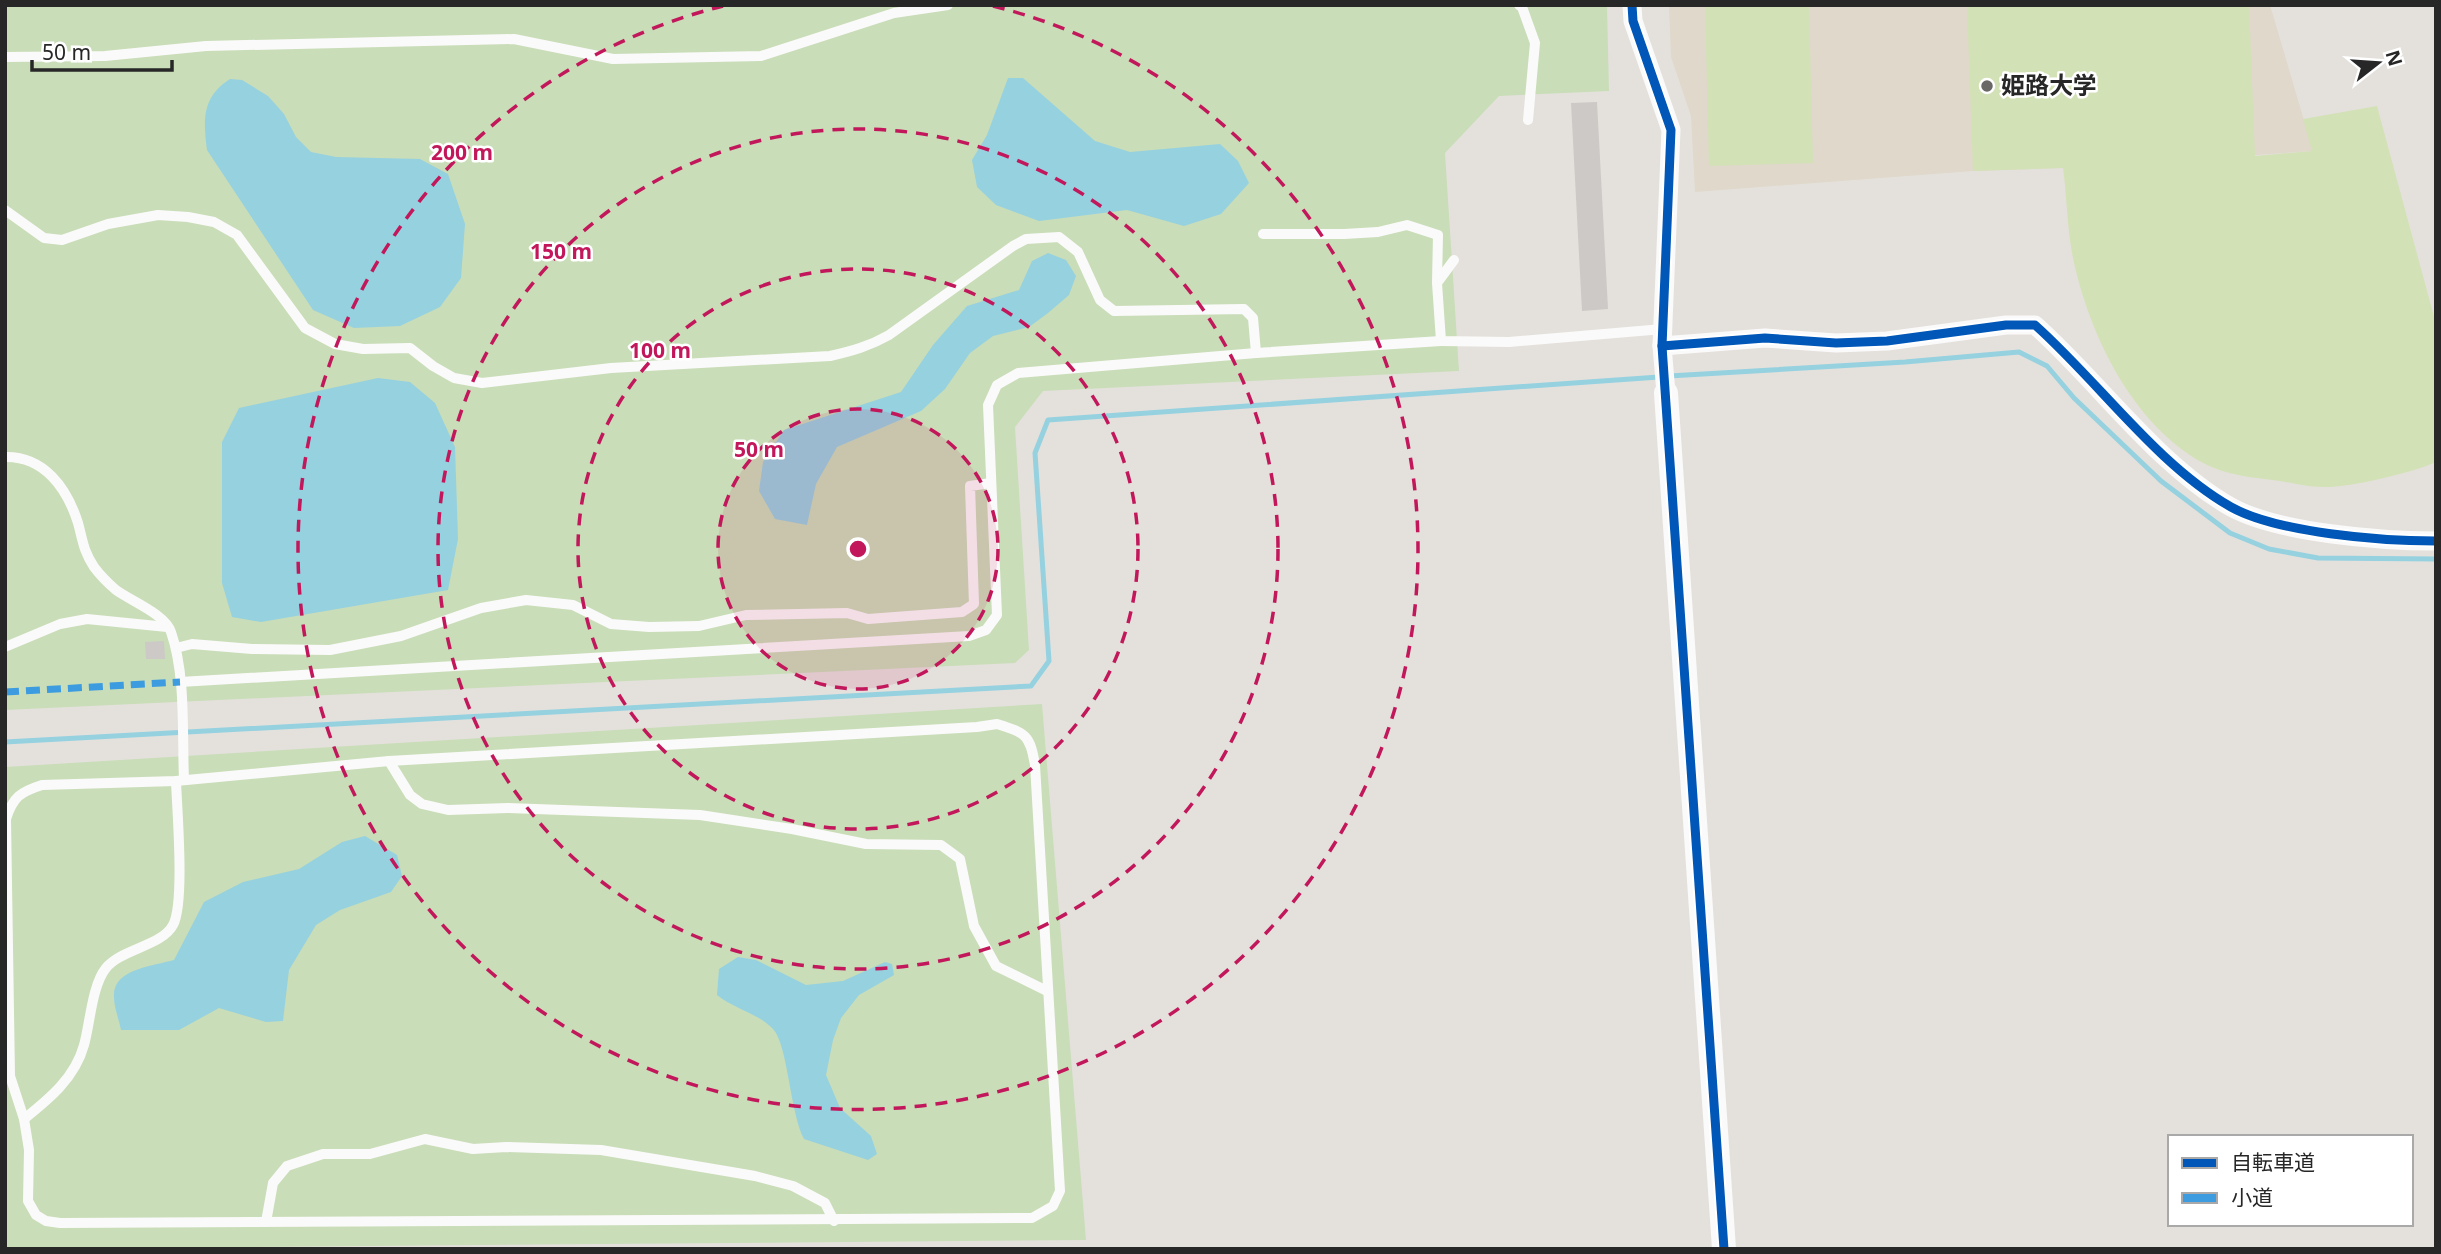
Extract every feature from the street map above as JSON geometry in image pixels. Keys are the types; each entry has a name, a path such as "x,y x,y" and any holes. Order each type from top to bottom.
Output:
{"street":[{"path":"1632,5 1633,21 1671,130 1663,337 1724,1249"},
{"path":"1663,337 1765,338 1836,343 1887,341 2006,325 2035,325 2173,465 2231,507 2266,522 2400,541 2436,541"}],"lane":[{"path":"5,57 105,56 206,46 514,39 613,59 761,56 894,13 948,5"},
{"path":"1519,5 1535,43 1528,120"},
{"path":"5,210 44,239 62,240 108,224 158,215 214,222 237,234 305,328 335,344 363,349 410,348 454,378 482,383 611,368 830,356 848,352 869,346 889,335 1013,246 1026,239 1059,237 1078,252 1100,300 1114,311 1244,309 1253,318 1256,353"},
{"path":"1263,234 1367,233 1407,225 1438,235 1437,283 1441,341"},
{"path":"1437,283 1454,260"},
{"path":"180,682 969,636 986,630 997,615 988,405 997,385 1018,373 1441,341 1509,342 1663,337"},
{"path":"5,457 18,456 39,464 55,478 68,500 78,523 82,544 95,569 117,590 144,606 169,627 176,648 180,682 179,906 173,927 159,938 107,967 99,980 83,1049 60,1090 24,1119"},
{"path":"176,648 192,644 252,649 330,650 401,636 481,608 526,600 573,604 611,624 649,627 699,626 746,615 847,613 868,619 962,612 974,604 970,486 991,483"},
{"path":"5,647 60,624 87,619 169,627"},
{"path":"997,724 1021,732 1032,746 1035,765 1060,1191 1053,1206 1032,1218 834,1221 46,1221 36,1215 28,1201 29,1150 24,1119 10,1076 6,819 11,803 26,790 42,785 180,780 389,761 997,724"},
{"path":"389,761 410,795 422,804 449,810 508,808 700,815 866,844 941,845 960,859 974,926 996,966 1048,991"},
{"path":"266,1223 273,1183 287,1166 323,1154 370,1154 425,1139 473,1149 506,1147 601,1150 755,1176 793,1186 825,1203 834,1221"}],"shaded area":[{"name":"姫路大学","path":"1669,5 2270,5 2313,151 2063,168 1973,171 1695,192 1691,116 1671,57"}],"green space":[{"path":"5,5 1607,5 1609,91 1499,96 1445,153 1459,371 1043,391 1015,427 1029,650 1015,663 5,710"},
{"path":"1705,5 1809,5 1813,163 1709,166"},
{"path":"1967,5 2249,5 2255,156 2312,151 2303,119 2377,106 2436,324 2436,462 2380,479 2333,487 2311,486 2240,475 2212,467 2178,446 2155,425 2117,374 2090,317 2073,258 2063,168 1973,171"},
{"path":"1042,704 1086,1240 5,1249 5,767"}],"water":[{"path":"1008,78 1023,78 1095,141 1130,152 1220,144 1238,161 1249,183 1221,214 1184,226 1127,210 1039,221 996,205 977,187 972,160 987,135"},
{"path":"230,79 242,80 268,96 284,114 296,137 311,152 336,157 420,159 448,174 465,224 461,278 440,307 400,326 354,328 313,310 207,150 206,110 214,93"},
{"path":"1048,253 1066,260 1076,276 1069,295 1029,327 993,336 970,353 945,389 921,411 837,447 816,484 807,525 775,519 759,491 763,462 784,430 901,392 933,345 967,306 1019,290 1032,261"},
{"path":"378,378 410,382 435,403 455,447 458,539 448,590 261,622 232,617 222,583 222,442 239,408"},
{"path":"365,836 397,855 402,876 391,892 340,910 316,925 289,970 283,1021 266,1022 219,1008 179,1030 121,1030 114,997 120,980 135,970 174,960 204,902 243,882 299,869 342,842"},
{"path":"738,957 756,960 806,985 843,981 885,962 892,964 894,975 859,995 841,1018 833,1040 826,1075 840,1108 871,1136 877,1154 868,1160 804,1139 795,1113 778,1037 767,1024 717,995 719,969"}],"building":[{"path":"1597,102 1608,309 1582,311 1571,103"},
{"path":"164,641 165,659 146,659 145,642"}],"waterway":[{"path":"1669,376 1905,362 2019,352 2047,366 2074,398 2161,481 2230,533 2269,549 2318,558 2436,559"},
{"path":"5,742 1031,686 1049,661 1035,453 1048,420 1659,377"}],"marked path":[{"path":"5,692 180,682"}],"cycle path":[{"path":"1632,5 1633,21 1671,130 1662,346 1724,1249"},
{"path":"1662,346 1765,338 1836,343 1887,341 2006,325 2035,325 2153,446 2178,469 2231,507 2275,523 2330,534 2436,541"}],"place":[{"name":"姫路大学","path":"1987,86"}]}
